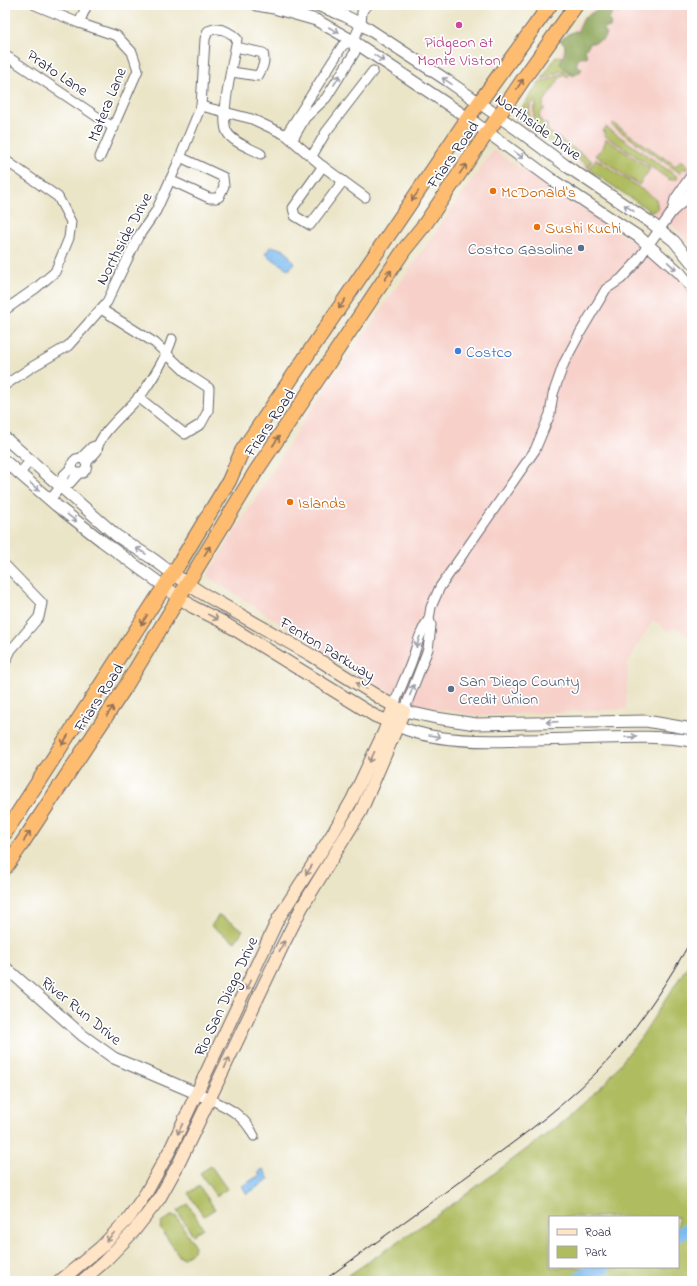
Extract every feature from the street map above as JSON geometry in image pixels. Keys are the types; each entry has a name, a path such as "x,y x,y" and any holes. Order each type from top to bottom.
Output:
{"highway":[{"name":"Friars Road","path":"5,833 165,587 229,481 242,451 468,118 550,5"},
{"name":"Friars Road","path":"5,868 124,689 180,597 186,584 256,471 400,256 425,224 576,5"}],"main road":[{"name":"Fenton Parkway","path":"172,574 186,584 311,655 399,708"},
{"name":"Fenton Parkway","path":"165,587 193,606 221,621 375,716 393,724"},
{"name":"Rio San Diego Drive","path":"82,1281 104,1262 134,1231 159,1199 179,1163 302,907 361,811 399,708"},
{"name":"Rio San Diego Drive","path":"60,1281 100,1248 128,1219 146,1193 171,1148 278,919 333,833 393,724"},
{"path":"278,919 292,927"}],"street":[{"name":"Matera Lane","path":"35,5 79,23 117,36 132,52 138,70 114,128 100,156"},
{"path":"79,23 87,5"},
{"path":"257,5 274,6 316,20 353,41 468,118 554,181 637,236 680,273 692,288"},
{"name":"Northside Drive","path":"318,5 361,24 479,103 565,165 661,230 674,241 692,264"},
{"path":"290,137 305,118 326,98 355,52 353,41 361,24 362,12 368,5"},
{"name":"Northside Drive","path":"5,385 68,346 107,302 138,237 156,211 180,157 200,106 204,39 208,31 215,28 229,32 237,39 236,47"},
{"path":"290,137 304,107 343,45 353,41"},
{"path":"232,72 258,76 263,67 265,58 263,53 236,47 225,111 224,124 227,133 235,140 261,154"},
{"name":"Prato Lane","path":"5,56 114,128"},
{"path":"312,156 326,132 374,71"},
{"path":"200,106 225,111 252,119 290,137 323,166 365,197"},
{"path":"304,107 306,111 314,111"},
{"name":"Northside Drive","path":"170,180 209,198 220,197 224,186 223,177 180,157"},
{"path":"5,160 58,197 71,222 69,238 55,272 36,288 5,310"},
{"path":"323,166 293,208 295,216 310,226 343,181"},
{"path":"672,212 675,199 692,174"},
{"path":"399,708 428,648 431,608 440,587 535,450 544,429 559,376 570,349 606,289 621,279 649,246 672,212 681,204 692,190"},
{"name":"Northside Drive","path":"101,309 155,343 189,375 209,388 208,411 201,424 185,434 138,397"},
{"path":"84,460 92,447 98,445 108,430 143,392 167,354 172,339"},
{"name":"Fenton Parkway","path":"5,438 117,536 154,559 172,574"},
{"path":"20,474 31,460"},
{"path":"75,470 74,460 84,460"},
{"path":"50,500 61,486 63,476 75,470 85,471 87,466 84,460"},
{"name":"Fenton Parkway","path":"5,461 50,500 102,541 165,587"},
{"path":"5,565 42,603 39,617 11,650 5,663"},
{"path":"399,708 398,692 410,668 423,626 429,619"},
{"name":"Fenton Parkway","path":"399,708 436,718 476,724 646,721 692,729"},
{"name":"Fenton Parkway","path":"393,724 406,730 483,742 642,737 674,738 692,741"},
{"name":"River Run Drive","path":"5,966 82,1035 114,1058 210,1099"},
{"path":"210,1099 242,1117 251,1129 254,1136"}],"shaded area":[{"path":"595,5 692,5 692,246 675,229 650,211 515,119 574,31 574,28"},
{"path":"493,150 668,265 692,293 692,638 675,627 670,632 653,620 628,662 626,709 478,716 412,704 366,679 207,576 306,417"}],"green space":[{"path":"602,5 619,5 617,8 618,14 614,10 609,18 611,23 610,27 603,28 607,34 602,40 589,44 585,50 587,57 580,57 576,64 582,69 579,73 572,76 570,72 560,64 565,49 564,43 560,41 567,35 575,31 577,32 584,18"},
{"path":"556,56 562,57 568,70 561,71 542,79"},
{"path":"563,72 570,73 568,77 562,75 543,103 544,110 539,115 541,121 547,124 548,131 592,161 588,168 586,167 587,165 571,154 570,156 535,132 535,101 530,105 529,121 527,126 517,118 517,115 539,83 555,77"},
{"path":"613,123 676,166 681,160 688,165 686,170 683,168 680,173 611,125"},
{"path":"606,127 678,177 677,179 670,180 604,135 606,132 603,131"},
{"path":"606,139 650,169 639,185 595,155 603,148"},
{"path":"596,159 656,199 658,209 655,211 650,211 589,170"},
{"path":"219,915 243,930 235,942 211,926"},
{"path":"692,959 692,1281 340,1281 449,1207 563,1122 606,1082 641,1037"},
{"path":"211,1166 227,1189 216,1196 200,1173"},
{"path":"199,1186 215,1209 204,1216 188,1193"},
{"path":"188,1204 203,1228 193,1235 177,1211"},
{"path":"171,1216 176,1216 195,1246 194,1251 184,1258 180,1257 160,1228 161,1223"}],"water":[{"path":"271,246 285,250 294,263 289,270 265,254"},
{"path":"263,1169 269,1179 247,1194 242,1186 260,1175 258,1172"}],"waterway":[{"path":"679,1234 692,1228"},
{"path":"576,1281 585,1274 601,1268"}],"tram line":[{"path":"323,1281 527,1132 581,1087 614,1054 636,1026 692,939"}],"place":[{"name":"Pidgeon at Monte Viston","path":"459,25"},
{"name":"McDonald's","path":"493,191"},
{"name":"Sushi Kuchi","path":"537,227"},
{"name":"Costco Gasoline","path":"581,248"},
{"name":"Costco","path":"458,351"},
{"name":"Islands","path":"290,502"},
{"name":"San Diego County Credit Union","path":"451,689"}]}
